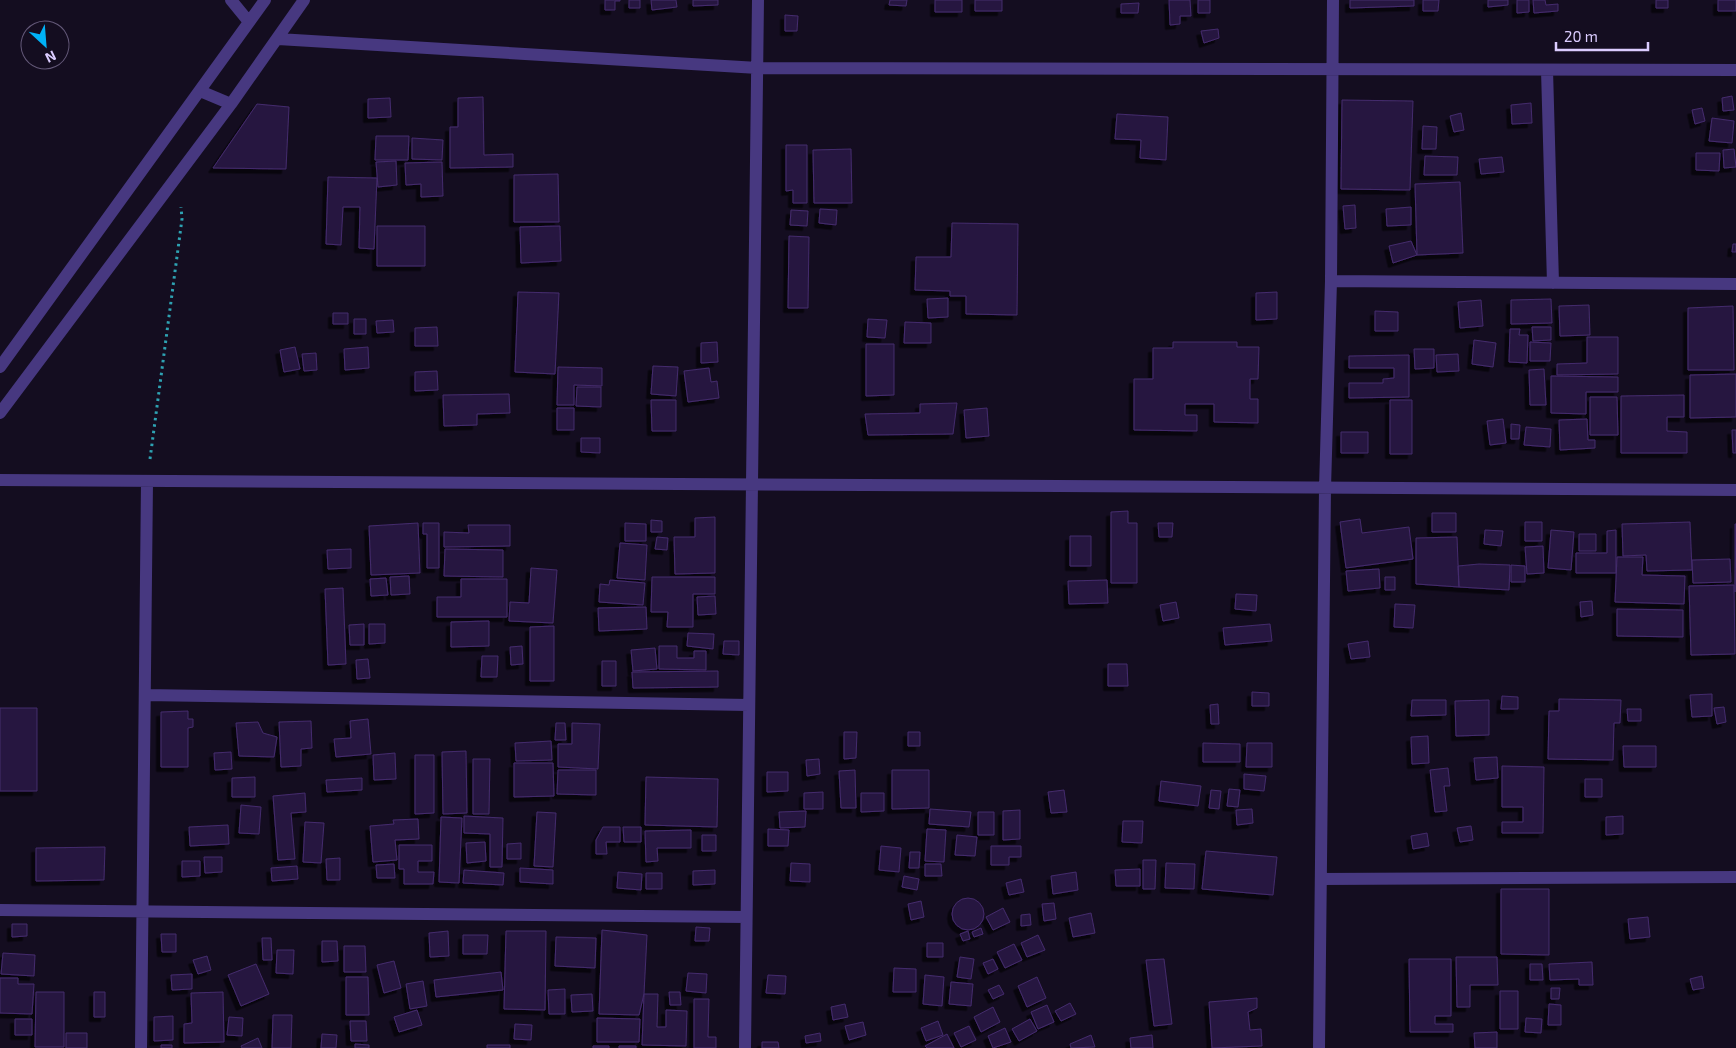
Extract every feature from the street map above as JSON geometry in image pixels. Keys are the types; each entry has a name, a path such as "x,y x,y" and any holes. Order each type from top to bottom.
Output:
{"street":[{"path":"231,0 249,22"},
{"path":"0,367 265,0"},
{"path":"0,413 278,39 304,0"},
{"path":"745,1048 758,0"},
{"path":"1319,1048 1325,488 1331,281 1333,0"},
{"path":"278,39 758,68 1736,70"},
{"path":"1547,70 1552,283"},
{"path":"200,91 230,104"},
{"path":"1331,281 1736,284"},
{"path":"0,480 1736,490"},
{"path":"141,1048 147,482"},
{"path":"145,695 749,705"},
{"path":"1320,879 1736,877"},
{"path":"0,910 746,917"}],"path":[{"path":"147,482 182,219 179,200 166,189"}],"building":[{"path":"605,0 620,1 615,1 615,10 605,10"},
{"path":"629,0 640,0 640,8 629,8"},
{"path":"651,0 676,0 677,7 652,10"},
{"path":"693,0 718,0 718,5 693,6"},
{"path":"890,0 907,0 906,6 889,5"},
{"path":"935,0 962,0 962,12 935,12"},
{"path":"975,0 1002,0 1002,11 975,11"},
{"path":"1169,0 1190,0 1191,16 1180,16 1180,24 1170,25"},
{"path":"1198,0 1210,0 1210,13 1198,13"},
{"path":"1350,0 1414,0 1414,6 1350,8"},
{"path":"1423,0 1439,0 1438,11 1423,11"},
{"path":"1488,0 1508,0 1508,5 1488,7"},
{"path":"1517,0 1529,0 1529,12 1517,13"},
{"path":"1533,0 1545,0 1546,5 1558,4 1558,11 1534,13"},
{"path":"1656,0 1668,0 1668,8 1656,8"},
{"path":"1718,0 1736,0 1736,11 1718,11"},
{"path":"1139,3 1138,13 1121,13 1121,4"},
{"path":"785,15 798,16 797,31 785,31"},
{"path":"1218,29 1219,38 1204,43 1201,31"},
{"path":"1732,96 1734,110 1723,111 1722,98"},
{"path":"483,97 484,155 513,154 513,167 450,168 450,127 458,127 458,98"},
{"path":"390,98 391,117 368,118 368,99"},
{"path":"1342,100 1413,101 1410,190 1341,189"},
{"path":"1531,103 1532,123 1512,124 1511,105"},
{"path":"257,104 289,107 286,169 213,168"},
{"path":"1702,108 1705,121 1695,124 1692,110"},
{"path":"1461,113 1464,130 1454,132 1450,116"},
{"path":"1117,114 1168,117 1166,160 1140,158 1141,140 1115,139"},
{"path":"1712,118 1734,121 1732,143 1709,141"},
{"path":"1423,126 1437,127 1436,149 1422,149"},
{"path":"376,136 409,136 408,160 375,160"},
{"path":"412,138 443,140 442,160 412,159"},
{"path":"786,145 807,145 807,203 793,203 793,190 786,191"},
{"path":"851,149 852,203 814,203 813,150"},
{"path":"1734,149 1736,167 1724,168 1723,150"},
{"path":"1696,153 1720,153 1719,171 1696,170"},
{"path":"1425,156 1458,157 1457,175 1424,175"},
{"path":"1502,157 1504,172 1481,174 1479,159"},
{"path":"396,161 397,185 378,187 376,162"},
{"path":"442,162 443,196 421,197 421,184 406,185 405,163"},
{"path":"558,174 559,222 514,222 514,175"},
{"path":"328,177 377,178 374,249 359,248 360,207 343,207 341,245 326,244"},
{"path":"1460,182 1463,253 1417,255 1415,184"},
{"path":"1355,205 1356,228 1345,229 1343,206"},
{"path":"1411,207 1411,225 1387,226 1386,209"},
{"path":"820,209 837,210 836,225 819,223"},
{"path":"791,210 808,211 807,226 790,225"},
{"path":"952,223 1018,224 1017,315 966,314 966,296 950,296 950,291 915,290 916,257 951,257"},
{"path":"377,226 425,226 425,266 377,266"},
{"path":"560,226 561,261 521,263 520,227"},
{"path":"789,236 809,237 808,308 788,308"},
{"path":"1411,241 1417,255 1393,263 1389,246"},
{"path":"1733,244 1736,244 1736,252 1732,252"},
{"path":"518,292 559,293 555,374 515,372"},
{"path":"1277,292 1277,319 1256,320 1256,293"},
{"path":"948,298 948,317 928,318 927,299"},
{"path":"1551,299 1552,323 1511,324 1511,300"},
{"path":"1481,300 1483,326 1460,328 1458,302"},
{"path":"1589,305 1590,335 1560,336 1559,306"},
{"path":"1733,306 1734,370 1688,370 1688,308"},
{"path":"1375,311 1398,312 1398,331 1375,331"},
{"path":"333,313 348,313 348,324 333,324"},
{"path":"354,319 366,319 366,334 354,334"},
{"path":"868,319 887,320 885,338 867,337"},
{"path":"393,320 394,332 377,333 376,321"},
{"path":"905,322 931,323 931,343 904,343"},
{"path":"437,327 438,346 415,346 415,328"},
{"path":"1532,327 1551,327 1551,340 1533,341"},
{"path":"1510,329 1520,329 1519,335 1528,335 1527,363 1509,362"},
{"path":"1587,337 1618,337 1618,374 1557,375 1557,364 1587,363"},
{"path":"1474,340 1496,343 1493,367 1472,364"},
{"path":"717,342 718,362 701,363 701,343"},
{"path":"1173,342 1237,342 1237,347 1259,347 1258,379 1250,379 1250,399 1258,399 1258,423 1214,422 1214,404 1185,404 1185,415 1197,415 1197,431 1134,430 1134,379 1153,379 1153,348 1173,348"},
{"path":"1530,342 1551,343 1550,361 1530,361"},
{"path":"866,344 894,344 894,395 866,396"},
{"path":"295,347 300,369 284,372 280,350"},
{"path":"368,347 369,368 345,370 344,349"},
{"path":"1414,349 1434,349 1434,368 1415,369"},
{"path":"316,353 317,370 304,371 302,354"},
{"path":"1458,354 1459,371 1437,372 1436,355"},
{"path":"1409,355 1409,397 1349,398 1349,383 1383,383 1383,379 1394,378 1394,368 1349,368 1349,356"},
{"path":"653,366 678,367 676,396 651,394"},
{"path":"558,367 602,368 602,386 574,385 574,405 557,405"},
{"path":"709,368 711,382 717,381 719,398 688,402 684,371"},
{"path":"1544,369 1546,405 1530,405 1529,370"},
{"path":"437,371 438,390 415,391 415,372"},
{"path":"1736,374 1736,417 1690,418 1690,375"},
{"path":"1551,376 1618,377 1618,392 1586,392 1586,414 1551,413"},
{"path":"577,387 601,387 601,407 576,406"},
{"path":"509,394 510,413 477,414 477,425 444,426 443,395"},
{"path":"1684,395 1684,417 1667,417 1667,431 1687,432 1687,453 1621,453 1621,396"},
{"path":"1590,397 1617,397 1618,435 1590,435"},
{"path":"651,400 676,400 676,431 652,431"},
{"path":"1390,400 1412,400 1412,454 1390,454"},
{"path":"957,403 953,434 868,435 865,414 920,413 920,404"},
{"path":"557,408 574,408 574,430 557,430"},
{"path":"987,408 989,436 966,438 964,410"},
{"path":"1503,419 1506,443 1490,445 1487,421"},
{"path":"1587,419 1588,440 1595,440 1595,448 1560,450 1559,420"},
{"path":"1511,424 1520,425 1519,439 1511,439"},
{"path":"1526,427 1551,429 1550,447 1524,445"},
{"path":"1732,430 1736,430 1736,453 1733,453"},
{"path":"1341,432 1368,432 1368,453 1341,453"},
{"path":"581,438 600,438 600,453 581,452"},
{"path":"1128,511 1128,523 1137,523 1137,583 1111,583 1111,512"},
{"path":"1432,513 1456,513 1456,532 1432,532"},
{"path":"715,517 715,573 675,574 674,537 695,537 695,518"},
{"path":"1360,519 1362,533 1409,527 1413,559 1346,568 1340,522"},
{"path":"651,520 662,521 662,532 651,532"},
{"path":"1525,522 1542,522 1542,541 1525,541"},
{"path":"1690,522 1692,570 1647,571 1646,555 1623,556 1622,524"},
{"path":"418,523 420,573 371,575 369,526"},
{"path":"423,523 439,523 439,568 427,568 427,534 423,534"},
{"path":"625,523 646,524 646,541 625,541"},
{"path":"1158,523 1173,523 1172,537 1159,537"},
{"path":"1735,524 1736,524 1735,592"},
{"path":"468,525 510,525 510,546 444,547 444,532 469,533"},
{"path":"1485,530 1503,531 1501,546 1484,544"},
{"path":"1551,530 1574,532 1571,570 1548,568"},
{"path":"1616,530 1616,573 1576,573 1576,553 1607,553 1607,531"},
{"path":"1579,534 1596,534 1596,551 1579,551"},
{"path":"1070,536 1091,536 1091,566 1070,566"},
{"path":"657,537 668,538 667,550 655,549"},
{"path":"1457,537 1459,587 1416,584 1416,538"},
{"path":"620,543 647,545 645,580 617,578"},
{"path":"1543,546 1544,573 1527,574 1525,547"},
{"path":"351,549 351,568 328,569 327,550"},
{"path":"445,549 503,550 503,577 444,576"},
{"path":"1617,557 1643,557 1642,575 1685,576 1684,604 1615,602"},
{"path":"1730,559 1731,582 1693,583 1692,560"},
{"path":"1479,564 1510,565 1509,590 1459,587 1458,566"},
{"path":"1511,565 1525,566 1525,582 1511,582"},
{"path":"531,568 557,570 553,623 509,621 510,602 529,603"},
{"path":"1379,569 1380,588 1348,591 1346,571"},
{"path":"409,576 410,594 391,595 390,577"},
{"path":"652,577 715,577 715,594 693,594 693,627 667,627 668,612 651,612"},
{"path":"1385,577 1395,577 1395,590 1385,590"},
{"path":"386,578 388,595 371,596 370,579"},
{"path":"461,579 507,579 507,617 437,617 437,597 461,597"},
{"path":"610,580 645,583 643,605 599,602 600,584 609,585"},
{"path":"1107,580 1108,603 1069,604 1068,581"},
{"path":"1734,585 1735,654 1691,655 1689,586"},
{"path":"343,588 346,664 328,665 325,589"},
{"path":"1236,594 1257,595 1256,611 1235,609"},
{"path":"715,596 716,614 698,615 697,597"},
{"path":"1592,601 1593,615 1581,617 1580,602"},
{"path":"1176,602 1179,618 1163,621 1160,605"},
{"path":"1395,604 1415,605 1413,628 1394,627"},
{"path":"646,607 647,629 599,631 598,608"},
{"path":"1617,609 1683,610 1683,637 1617,636"},
{"path":"489,621 489,646 451,647 451,622"},
{"path":"364,624 364,645 350,645 349,625"},
{"path":"369,624 385,624 385,643 369,644"},
{"path":"1270,624 1272,641 1225,645 1223,628"},
{"path":"554,626 554,681 530,681 530,627"},
{"path":"688,633 714,634 713,649 687,646"},
{"path":"724,641 739,641 739,655 723,654"},
{"path":"1368,641 1370,657 1351,659 1348,644"},
{"path":"522,646 523,664 511,665 510,647"},
{"path":"659,646 677,646 677,658 694,658 694,651 706,651 706,670 659,669"},
{"path":"655,648 657,669 633,671 631,650"},
{"path":"482,656 498,656 497,677 481,677"},
{"path":"368,659 370,678 357,679 356,660"},
{"path":"602,661 616,661 616,686 602,686"},
{"path":"1108,664 1127,664 1128,686 1108,686"},
{"path":"718,671 718,687 633,688 632,672"},
{"path":"1252,692 1269,693 1269,706 1252,706"},
{"path":"1712,694 1712,716 1692,717 1690,695"},
{"path":"1502,696 1518,697 1518,709 1501,709"},
{"path":"1559,699 1621,700 1620,723 1614,723 1613,760 1548,759 1549,711 1559,711"},
{"path":"1412,700 1446,700 1446,715 1411,716"},
{"path":"1489,700 1489,735 1456,736 1455,701"},
{"path":"1218,704 1219,724 1211,724 1210,705"},
{"path":"1724,707 1726,722 1717,724 1714,708"},
{"path":"0,708 37,708 37,791 0,791"},
{"path":"1627,709 1641,709 1641,721 1628,721"},
{"path":"188,711 188,719 193,719 193,727 188,728 188,767 161,767 161,712"},
{"path":"368,719 371,754 336,757 334,739 351,738 350,721"},
{"path":"311,721 312,748 301,749 301,766 281,767 279,722"},
{"path":"258,722 263,733 277,737 274,757 239,756 236,723"},
{"path":"556,723 565,723 566,740 555,740"},
{"path":"572,723 600,724 598,769 558,767 558,744 572,744"},
{"path":"844,732 857,732 856,758 844,759"},
{"path":"908,732 920,732 920,746 908,746"},
{"path":"1428,736 1429,763 1412,764 1411,737"},
{"path":"551,741 552,760 516,761 515,743"},
{"path":"1203,743 1240,744 1240,762 1203,762"},
{"path":"1247,743 1272,743 1272,767 1246,767"},
{"path":"1623,746 1656,746 1656,767 1624,767"},
{"path":"466,751 467,813 443,814 442,752"},
{"path":"231,752 232,769 215,770 214,753"},
{"path":"395,753 396,779 374,780 373,755"},
{"path":"415,755 434,755 434,813 415,814"},
{"path":"1497,757 1498,778 1476,780 1474,758"},
{"path":"473,759 490,759 489,814 473,814"},
{"path":"819,759 820,774 807,776 806,760"},
{"path":"514,763 553,763 554,796 514,797"},
{"path":"1502,766 1544,767 1543,833 1502,833 1502,822 1523,822 1523,807 1502,807"},
{"path":"1448,768 1450,786 1444,786 1447,811 1435,812 1430,770"},
{"path":"558,770 596,770 596,795 557,794"},
{"path":"855,770 856,808 841,808 839,771"},
{"path":"892,770 929,770 929,808 892,809"},
{"path":"767,772 788,772 788,791 767,792"},
{"path":"1244,774 1266,776 1264,791 1244,789"},
{"path":"255,777 255,797 232,797 232,778"},
{"path":"646,777 718,779 717,827 645,825"},
{"path":"362,778 362,790 327,792 326,780"},
{"path":"1585,779 1602,779 1602,797 1585,797"},
{"path":"1161,781 1201,786 1198,806 1159,801"},
{"path":"1229,789 1240,790 1238,807 1227,806"},
{"path":"1064,790 1067,812 1051,813 1048,792"},
{"path":"1211,790 1221,791 1219,809 1209,808"},
{"path":"823,792 823,809 804,809 804,793"},
{"path":"305,793 306,812 291,813 295,859 278,860 273,796"},
{"path":"861,793 884,793 884,811 861,812"},
{"path":"241,805 261,807 259,834 239,833"},
{"path":"930,809 971,812 969,827 929,824"},
{"path":"1252,809 1253,823 1237,825 1236,810"},
{"path":"1020,810 1020,839 1003,840 1003,811"},
{"path":"806,811 805,827 780,828 779,812"},
{"path":"537,812 556,813 553,867 534,866"},
{"path":"978,812 994,812 994,835 978,835"},
{"path":"464,816 503,818 502,867 490,867 490,834 464,833"},
{"path":"1623,816 1623,834 1606,835 1606,817"},
{"path":"441,817 462,818 459,883 439,882"},
{"path":"418,819 419,839 395,840 397,860 373,862 370,826 394,824 393,820"},
{"path":"1123,821 1143,821 1142,843 1122,842"},
{"path":"305,822 324,823 321,863 303,862"},
{"path":"228,825 229,844 190,846 189,827"},
{"path":"1471,826 1473,840 1460,842 1457,828"},
{"path":"603,827 620,827 620,842 606,842 607,854 596,854 596,840"},
{"path":"623,827 641,827 641,842 624,842"},
{"path":"768,829 789,830 788,846 768,846"},
{"path":"927,829 946,830 944,862 925,861"},
{"path":"691,830 691,848 657,848 658,861 646,862 645,831"},
{"path":"1427,833 1429,846 1413,849 1411,836"},
{"path":"702,835 716,835 716,851 702,851"},
{"path":"957,835 977,837 975,856 955,855"},
{"path":"485,842 486,861 467,863 466,843"},
{"path":"521,843 521,859 507,859 507,844"},
{"path":"399,845 432,845 432,861 418,861 418,872 434,872 433,884 404,884 404,869 399,869"},
{"path":"881,846 901,848 899,872 879,870"},
{"path":"991,846 1021,846 1021,857 1009,857 1009,865 991,865"},
{"path":"105,847 104,880 36,881 36,848"},
{"path":"1206,851 1277,857 1273,895 1202,889"},
{"path":"910,852 920,852 919,868 909,868"},
{"path":"204,857 222,857 222,872 205,873"},
{"path":"340,858 340,880 327,880 326,859"},
{"path":"1143,860 1156,860 1155,889 1143,889"},
{"path":"182,861 200,861 200,876 182,877"},
{"path":"791,863 810,864 810,882 790,881"},
{"path":"1166,863 1195,864 1194,889 1165,888"},
{"path":"394,864 395,878 377,878 376,865"},
{"path":"925,864 941,864 942,876 925,876"},
{"path":"297,866 298,879 272,881 271,868"},
{"path":"520,868 553,870 553,884 520,882"},
{"path":"1140,869 1140,886 1116,886 1115,870"},
{"path":"464,870 504,873 503,885 463,883"},
{"path":"715,870 715,884 693,885 693,871"},
{"path":"618,872 642,874 641,890 617,888"},
{"path":"1076,872 1078,890 1053,894 1051,876"},
{"path":"646,873 662,873 662,889 646,889"},
{"path":"904,876 919,879 917,890 902,887"},
{"path":"1021,879 1024,892 1009,895 1006,883"},
{"path":"1501,889 1549,889 1549,955 1501,954"},
{"path":"968,898 980,902 984,914 980,926 968,930 956,926 952,914 956,902"},
{"path":"921,901 924,917 911,920 908,904"},
{"path":"1054,903 1056,919 1044,921 1042,904"},
{"path":"1003,908 1010,922 993,930 986,917"},
{"path":"1091,913 1095,933 1073,937 1069,918"},
{"path":"1030,914 1031,925 1021,926 1021,915"},
{"path":"1648,917 1650,937 1630,939 1628,919"},
{"path":"12,924 27,924 27,936 12,937"},
{"path":"696,927 710,928 709,941 695,941"},
{"path":"981,928 983,934 974,937 972,932"},
{"path":"602,930 647,935 644,994 639,1015 599,1014"},
{"path":"448,931 449,956 430,957 429,933"},
{"path":"506,931 546,931 545,1010 504,1009"},
{"path":"968,931 970,939 963,941 960,934"},
{"path":"161,934 176,934 176,952 162,952"},
{"path":"463,935 488,935 487,954 463,954"},
{"path":"1038,935 1045,950 1027,957 1021,943"},
{"path":"556,937 596,938 595,968 555,966"},
{"path":"262,938 271,938 272,960 263,960"},
{"path":"322,941 337,941 338,961 322,962"},
{"path":"927,943 943,943 943,957 927,957"},
{"path":"1014,944 1022,960 1005,968 997,952"},
{"path":"344,946 365,946 366,972 344,972"},
{"path":"277,950 294,950 293,974 276,973"},
{"path":"3,953 35,955 34,976 1,974"},
{"path":"207,956 211,970 198,974 193,960"},
{"path":"960,957 974,959 971,979 957,977"},
{"path":"1456,957 1497,957 1498,985 1470,985 1470,1007 1457,1007"},
{"path":"993,959 998,969 988,974 983,963"},
{"path":"1164,959 1172,1024 1154,1026 1146,960"},
{"path":"1409,959 1451,959 1451,1016 1435,1016 1435,1024 1453,1024 1453,1032 1410,1032"},
{"path":"394,961 401,988 384,993 377,965"},
{"path":"1592,962 1593,985 1579,985 1579,979 1550,980 1549,964"},
{"path":"256,964 269,994 241,1006 228,975"},
{"path":"1530,964 1542,964 1543,980 1530,980"},
{"path":"894,968 916,969 916,992 893,992"},
{"path":"501,972 503,990 436,997 434,980"},
{"path":"688,973 707,974 706,993 686,991"},
{"path":"192,974 192,989 172,990 171,975"},
{"path":"768,975 786,976 785,994 766,993"},
{"path":"925,975 944,977 942,1006 923,1004"},
{"path":"1702,976 1704,988 1693,990 1690,979"},
{"path":"346,977 368,977 369,1015 346,1015"},
{"path":"1037,977 1046,998 1027,1007 1018,986"},
{"path":"0,978 18,978 18,984 34,984 32,1014 0,1013"},
{"path":"423,981 427,1006 410,1009 406,984"},
{"path":"951,982 973,984 971,1006 949,1004"},
{"path":"999,985 1004,994 993,999 988,990"},
{"path":"1551,988 1560,988 1559,999 1551,999"},
{"path":"565,989 565,1014 549,1014 548,990"},
{"path":"1500,991 1518,991 1518,1029 1500,1029"},
{"path":"36,992 64,992 64,1047 35,1047"},
{"path":"94,992 105,992 105,1017 94,1017"},
{"path":"223,992 224,1042 184,1043 184,1024 192,1023 191,993"},
{"path":"669,992 680,992 681,1005 670,1005"},
{"path":"592,994 593,1011 572,1012 571,995"},
{"path":"644,994 658,994 657,1027 666,1027 666,1010 687,1011 686,1046 642,1045"},
{"path":"1257,998 1257,1008 1248,1012 1250,1030 1261,1029 1262,1046 1212,1048 1209,1002"},
{"path":"694,999 709,999 708,1037 716,1037 716,1048 694,1048"},
{"path":"1070,1003 1076,1014 1061,1021 1055,1011"},
{"path":"845,1004 848,1017 833,1020 831,1007"},
{"path":"1549,1004 1561,1005 1561,1025 1548,1025"},
{"path":"1047,1005 1054,1022 1038,1029 1031,1012"},
{"path":"993,1007 1000,1022 981,1032 974,1017"},
{"path":"417,1010 422,1025 399,1032 394,1017"},
{"path":"273,1015 292,1015 291,1048 272,1048"},
{"path":"173,1016 173,1040 154,1041 154,1017"},
{"path":"229,1017 243,1018 242,1036 227,1035"},
{"path":"597,1018 640,1019 639,1042 597,1042"},
{"path":"1526,1018 1542,1019 1541,1033 1525,1032"},
{"path":"15,1019 32,1019 32,1035 15,1035"},
{"path":"1030,1019 1037,1031 1019,1041 1012,1029"},
{"path":"350,1021 366,1021 367,1041 351,1041"},
{"path":"938,1021 943,1035 926,1041 921,1028"},
{"path":"863,1022 866,1035 849,1040 845,1026"},
{"path":"515,1024 532,1025 531,1040 514,1039"},
{"path":"969,1026 976,1040 961,1047 954,1033"},
{"path":"1005,1028 1011,1042 993,1048 988,1036"},
{"path":"1497,1032 1497,1048 1475,1048 1474,1033"},
{"path":"66,1033 87,1033 87,1048 66,1048"},
{"path":"820,1033 821,1041 806,1043 805,1036"},
{"path":"322,1034 337,1035 336,1048 321,1048"},
{"path":"947,1034 954,1048 927,1048 925,1046"},
{"path":"1091,1035 1095,1047 1071,1048 1070,1044"},
{"path":"1152,1035 1153,1048 1131,1048 1130,1038"},
{"path":"258,1038 262,1048 242,1048 241,1046"},
{"path":"762,1042 778,1042 779,1048 762,1048"},
{"path":"355,1044 369,1045 369,1048 355,1048"},
{"path":"161,1045 172,1045 172,1048 161,1048"},
{"path":"487,1045 510,1045 510,1048 487,1048"},
{"path":"593,1046 609,1046 609,1048 593,1048"},
{"path":"619,1046 636,1046 636,1048 619,1048"}]}
